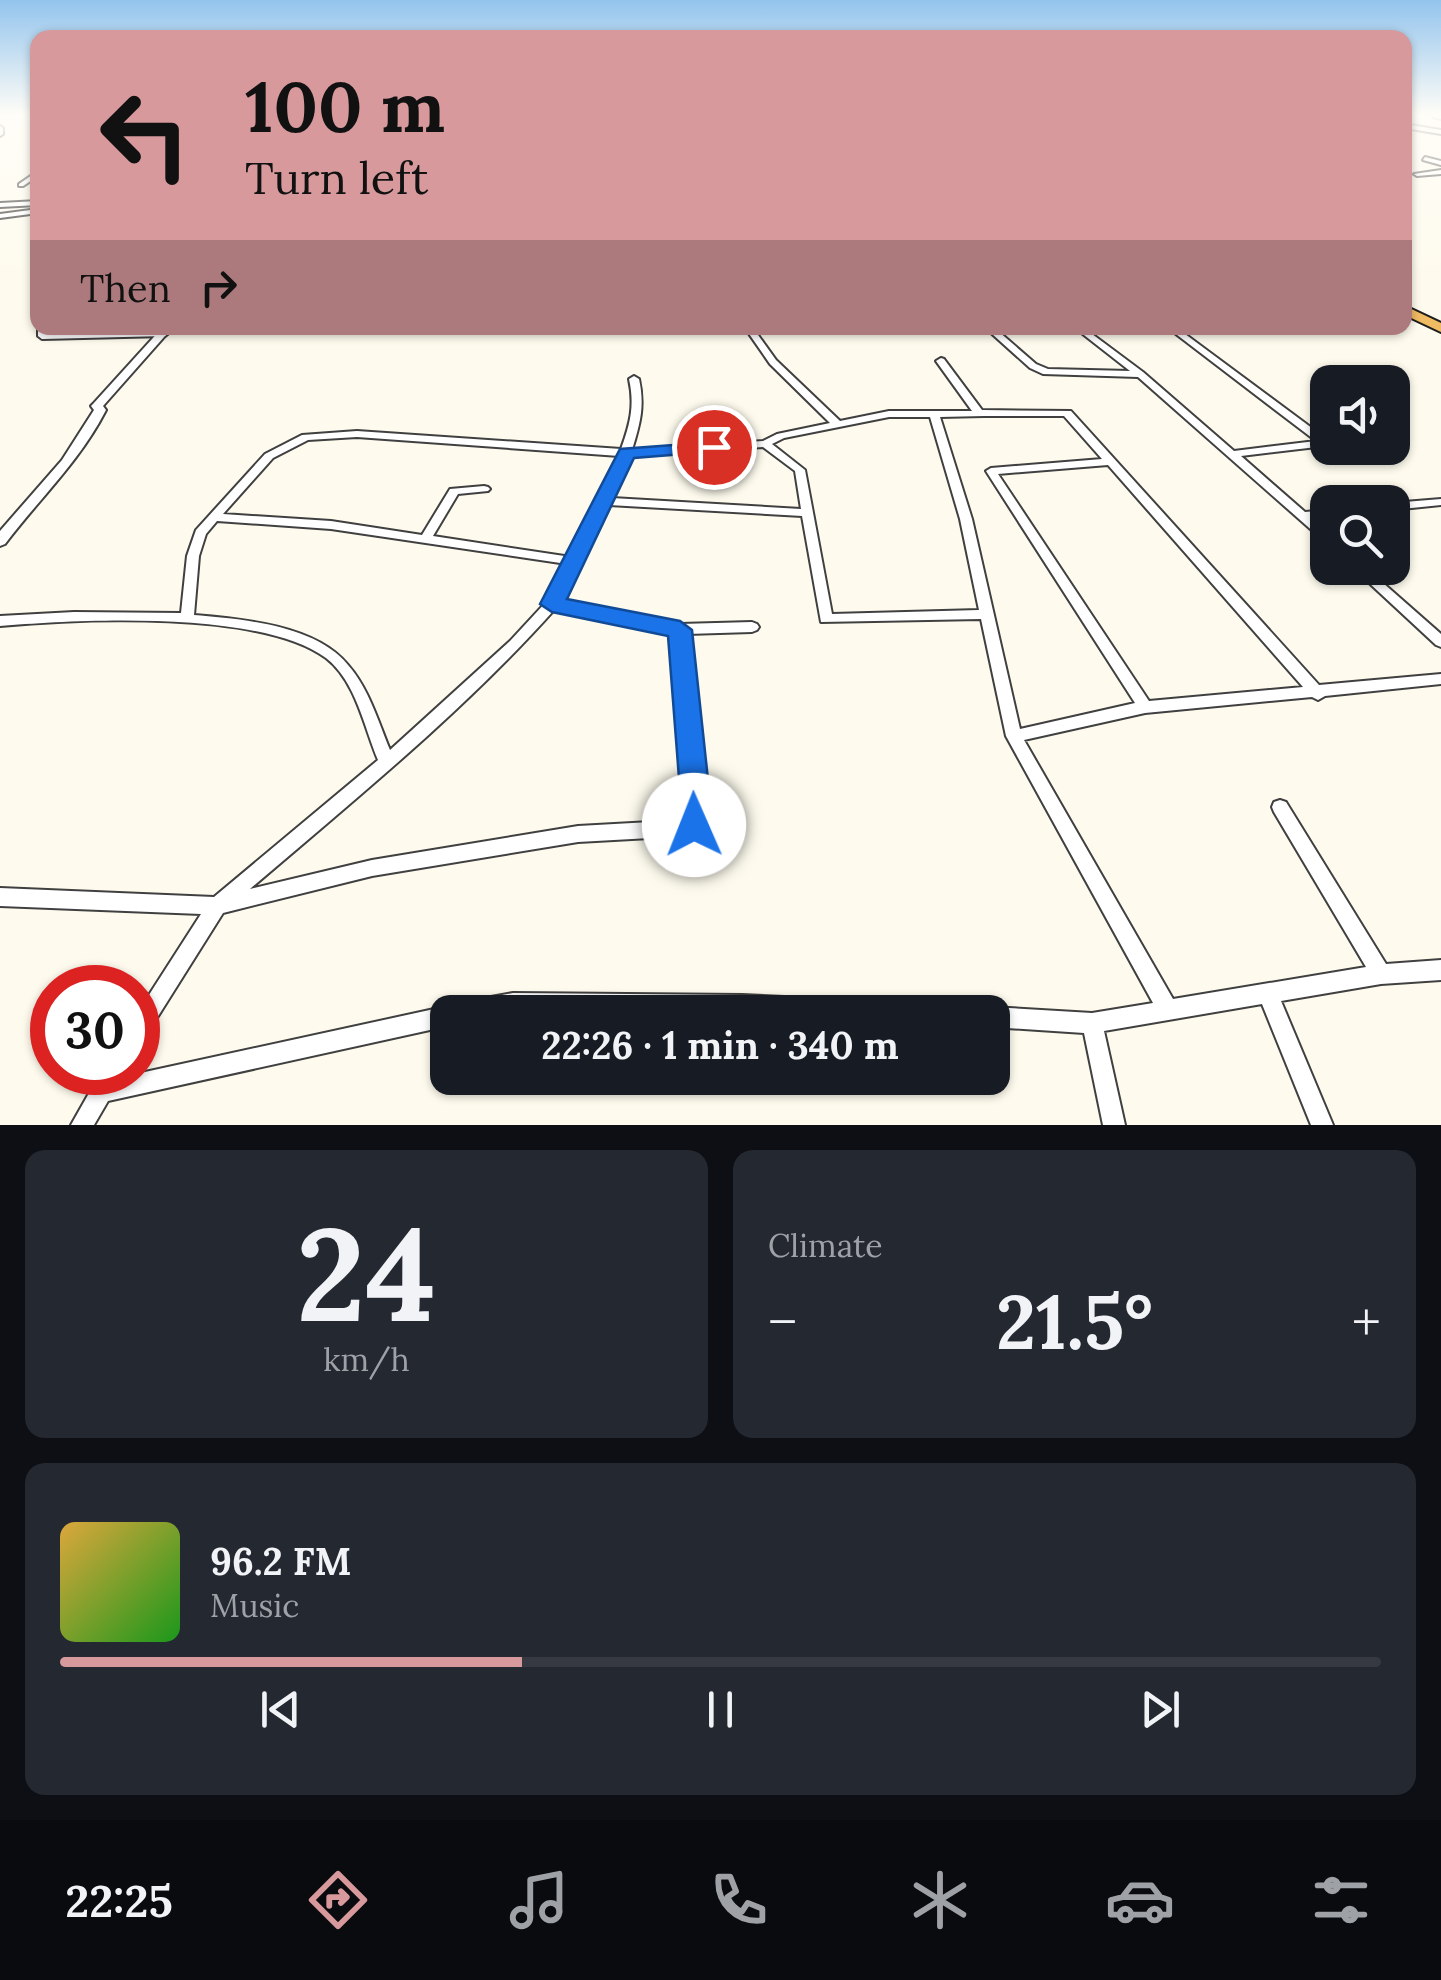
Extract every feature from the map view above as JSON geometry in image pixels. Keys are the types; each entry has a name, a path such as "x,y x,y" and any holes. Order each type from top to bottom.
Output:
{"highway":[{"path":"1412,314 1441,328"}],"street":[{"path":"1417,174 1441,172"},
{"path":"21,185 30,179"},
{"path":"0,205 30,203"},
{"path":"0,216 30,212"},
{"path":"0,541 6,524 60,476 90,433 100,410 97,406 161,335"},
{"path":"753,335 773,362 838,424"},
{"path":"998,335 1032,366 1046,372 1140,374"},
{"path":"1088,335 1140,374 1310,522"},
{"path":"1181,335 1325,444 1233,454"},
{"path":"941,361 980,415"},
{"path":"160,995 217,906 515,646 552,604 626,453 641,398 634,379"},
{"path":"187,618 196,545 213,517 269,456 306,437 357,434 626,453 765,444 781,436 890,414 1067,413 1318,694"},
{"path":"934,416 966,519 1014,736 1167,1008"},
{"path":"765,444 800,470 826,619 986,614"},
{"path":"1110,462 991,471 1145,708"},
{"path":"425,540 454,491 484,489"},
{"path":"603,501 809,513"},
{"path":"1410,505 1441,502"},
{"path":"1423,504 1441,517"},
{"path":"1303,516 1310,515"},
{"path":"213,517 331,525 574,561"},
{"path":"1379,585 1441,642"},
{"path":"552,604 680,630 752,627"},
{"path":"0,620 101,614 187,618 290,635 329,653 356,683 386,762"},
{"path":"0,897 217,906 372,868 578,834 694,825 697,817 680,630"},
{"path":"1014,736 1145,708 1441,679"},
{"path":"1280,807 1381,974"},
{"path":"1010,1019 1092,1022 1381,974 1441,970"},
{"path":"1267,992 1322,1125"},
{"path":"160,1072 430,1019"},
{"path":"1092,1022 1114,1125"},
{"path":"82,1125 99,1095"}],"route":[{"path":"694,825 697,817 680,630 552,604 626,453 714,447"}]}
